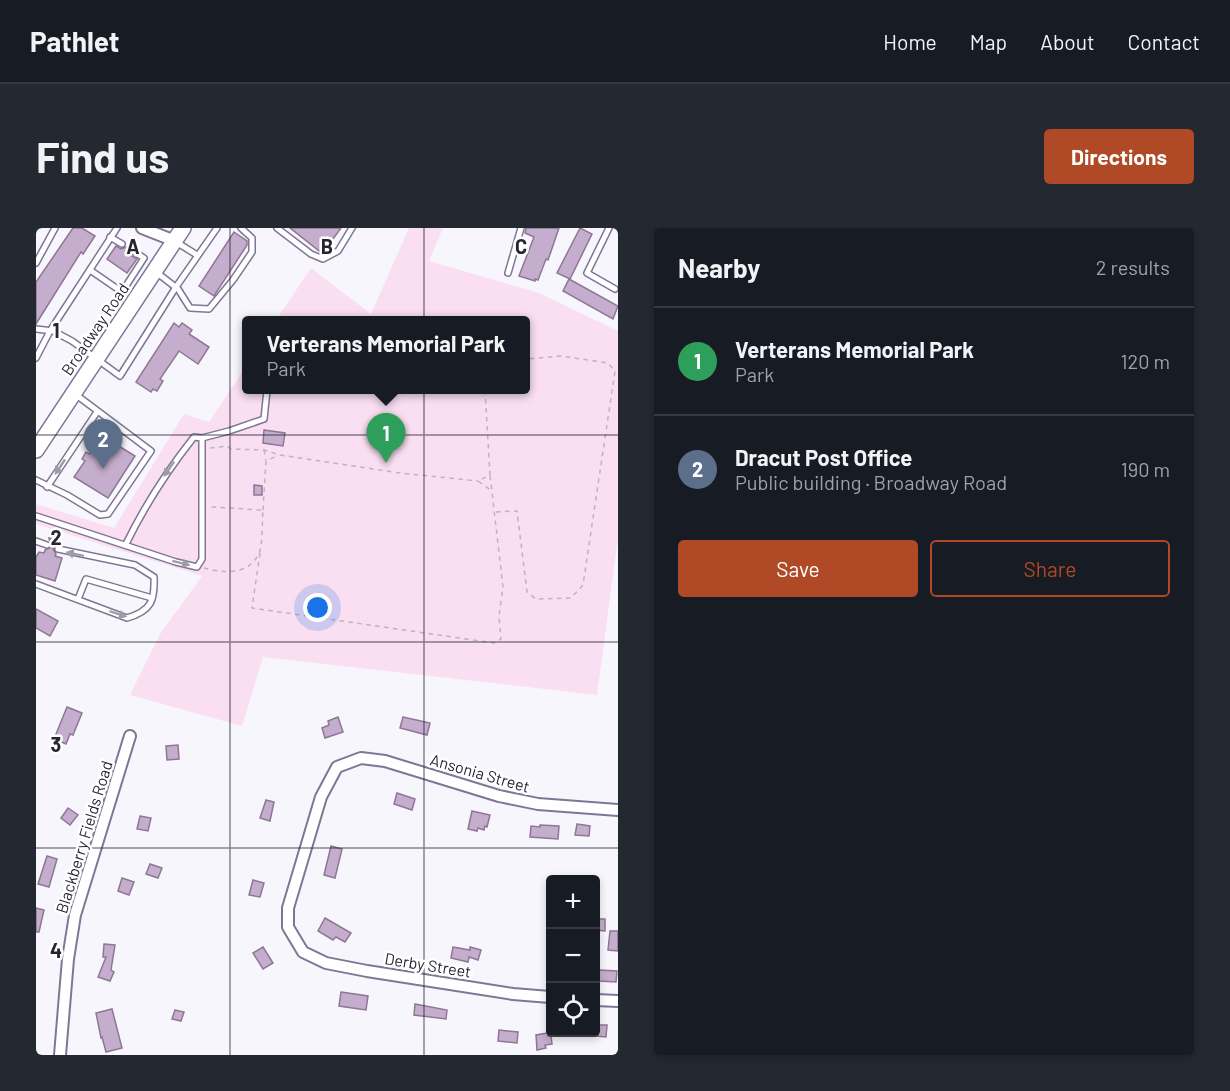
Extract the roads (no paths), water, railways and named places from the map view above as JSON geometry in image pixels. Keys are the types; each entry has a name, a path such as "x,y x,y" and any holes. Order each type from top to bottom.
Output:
{"main road":[{"name":"Broadway Road","path":"39,439 74,393 179,235"}],"street":[{"path":"142,228 179,235"},
{"name":"Blackberry Fields Road","path":"60,1055 68,959 75,915 130,736"},
{"name":"Ansonia Street","path":"303,952 288,927 288,908 321,797 337,767 361,758 385,762 499,796 538,804 618,810"},
{"name":"Derby Street","path":"303,952 326,963 357,969 546,997"},
{"path":"600,1000 618,1001"}],"lane":[{"path":"36,263 55,228"},
{"path":"36,358 117,228"},
{"path":"36,329 51,331 72,341 120,376 176,287 217,228"},
{"path":"155,271 176,287 190,308 209,309 252,252 252,238 241,228"},
{"path":"277,228 311,254 324,259 338,251 352,228"},
{"path":"508,273 521,228"},
{"path":"609,228 586,273 615,289"},
{"path":"179,235 197,255"},
{"path":"110,237 122,244"},
{"path":"90,270 122,292 144,258 130,249"},
{"path":"36,480 100,515 108,514 151,451 74,393"},
{"path":"126,544 142,510 171,465 194,437 202,438 264,419 267,394"},
{"path":"47,487 97,412"},
{"path":"36,516 197,567 201,559 202,438"},
{"path":"36,542 47,545"},
{"path":"36,584 127,618 141,614 150,604 154,591 154,577 135,565 58,549"},
{"path":"78,599 86,579 152,598"}],"place":[{"name":"Verterans Memorial Park","path":"386,463"},
{"name":"Dracut Post Office","path":"103,469"}]}
